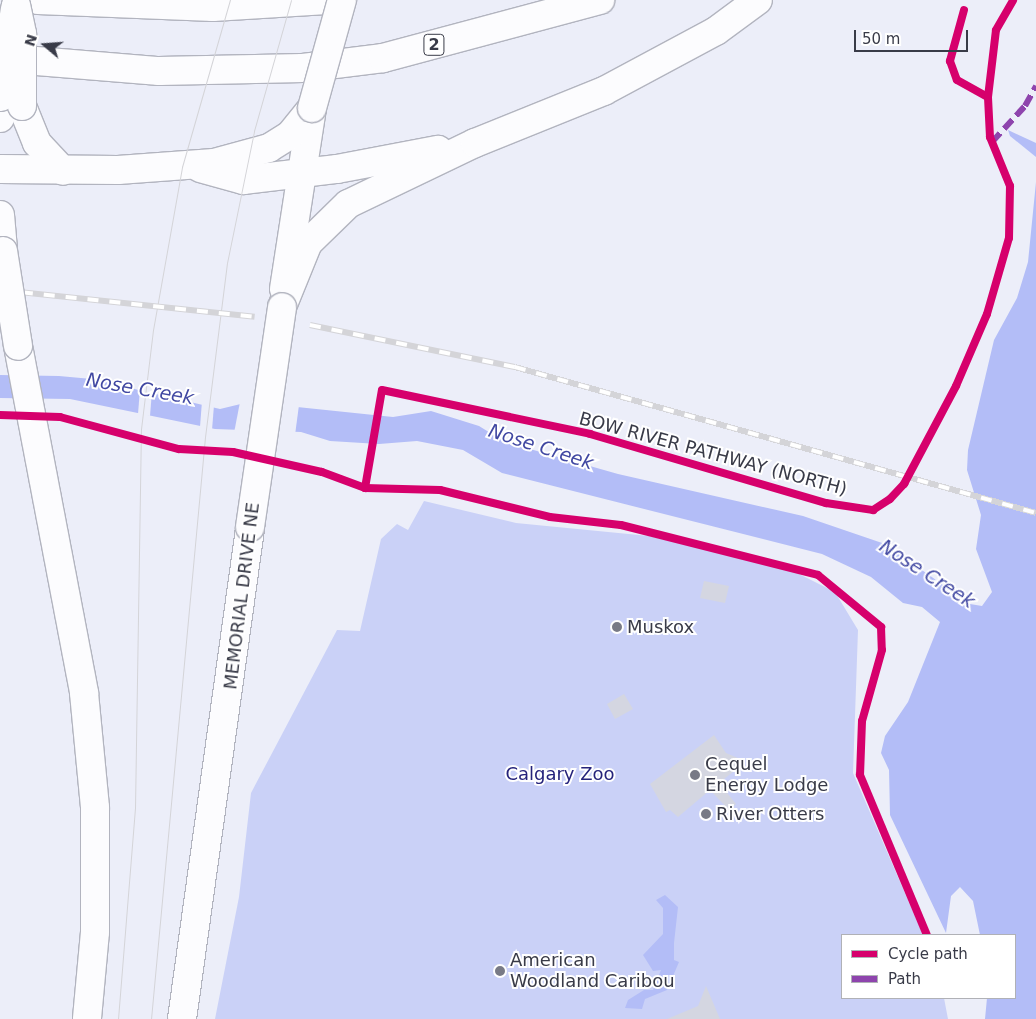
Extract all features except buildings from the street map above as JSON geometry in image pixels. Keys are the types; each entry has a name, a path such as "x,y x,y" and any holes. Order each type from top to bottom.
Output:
{"highway":[{"path":"63,171 8,107 22,34 24,2 259,6 328,0"},
{"name":"MEMORIAL DRIVE NE","path":"182,1019 301,174 312,108 342,0"},
{"name":"2","path":"0,58 95,68 264,71 383,58 600,0"},
{"path":"282,307 308,243 332,215 474,143 604,91 716,31 758,0"},
{"path":"0,169 63,171 194,166 270,148 290,135 312,108"},
{"path":"194,166 243,180 301,174 474,143"},
{"path":"0,215 3,251 18,346 43,465 84,693 95,808 95,932 87,1019"},
{"path":"0,309 18,346"}],"green space":[{"name":"Calgary Zoo","path":"424,501 516,523 649,536 791,570 835,592 858,630 853,773 923,934 841,934 841,999 944,999 948,1019 215,1019 239,897 251,793 337,630 360,631 381,539 397,524 408,530"}],"water":[{"path":"1008,130 1036,143 1036,157 1010,136"},
{"name":"Nose Creek","path":"1036,182 1036,1019 985,1019 987,999 1016,999 1016,934 980,934 973,901 960,887 951,896 946,933 890,815 889,770 881,753 885,736 908,702 940,622 922,607 903,603 871,577 822,554 502,473 463,450 417,441 379,444 330,441 301,432 215,429 70,399 0,398 0,375 59,376 92,379 220,409 249,402 393,417 431,411 479,426 505,442 618,474 803,516 885,544 970,604 982,606 992,592 976,549 981,515 967,470 968,450 994,340 1017,298 1028,262"},
{"path":"665,895 678,907 674,960 679,962 667,990 645,999 642,1009 625,1008 628,1000 644,990 653,990 661,970 653,971 643,955 663,934 663,908 656,900"}],"pier":[{"path":"140,389 152,391 150,416 138,414"},
{"path":"263,398 299,405 295,435 234,433 240,402"},
{"path":"202,401 214,405 212,430 200,427"}],"tram line":[{"path":"118,1019 135,808 141,429 153,330 182,167 230,0"},
{"path":"151,1019 205,437 227,263 254,131 291,0"}],"railway":[{"path":"0,290 255,317"},
{"path":"310,325 515,367 1036,513"}],"marked path":[{"path":"992,142 1025,106 1036,86"}],"cycle path":[{"name":"BOW RIVER PATHWAY (NORTH)","path":"365,488 382,390 590,434 826,503 873,510 890,499 904,484 956,386 987,314 1009,238 1010,186 990,137 988,97 996,30 1013,0"},
{"path":"964,10 950,61 957,80 988,97"},
{"path":"0,415 60,417 179,449 233,452 322,472 365,488 440,490 550,517 621,525 818,575 881,627 882,650 862,721 860,775 927,934"}],"place":[{"name":"Muskox","path":"617,627"},
{"name":"Cequel Energy Lodge","path":"695,775"},
{"name":"River Otters","path":"706,814"},
{"name":"American Woodland Caribou","path":"500,971"}]}
